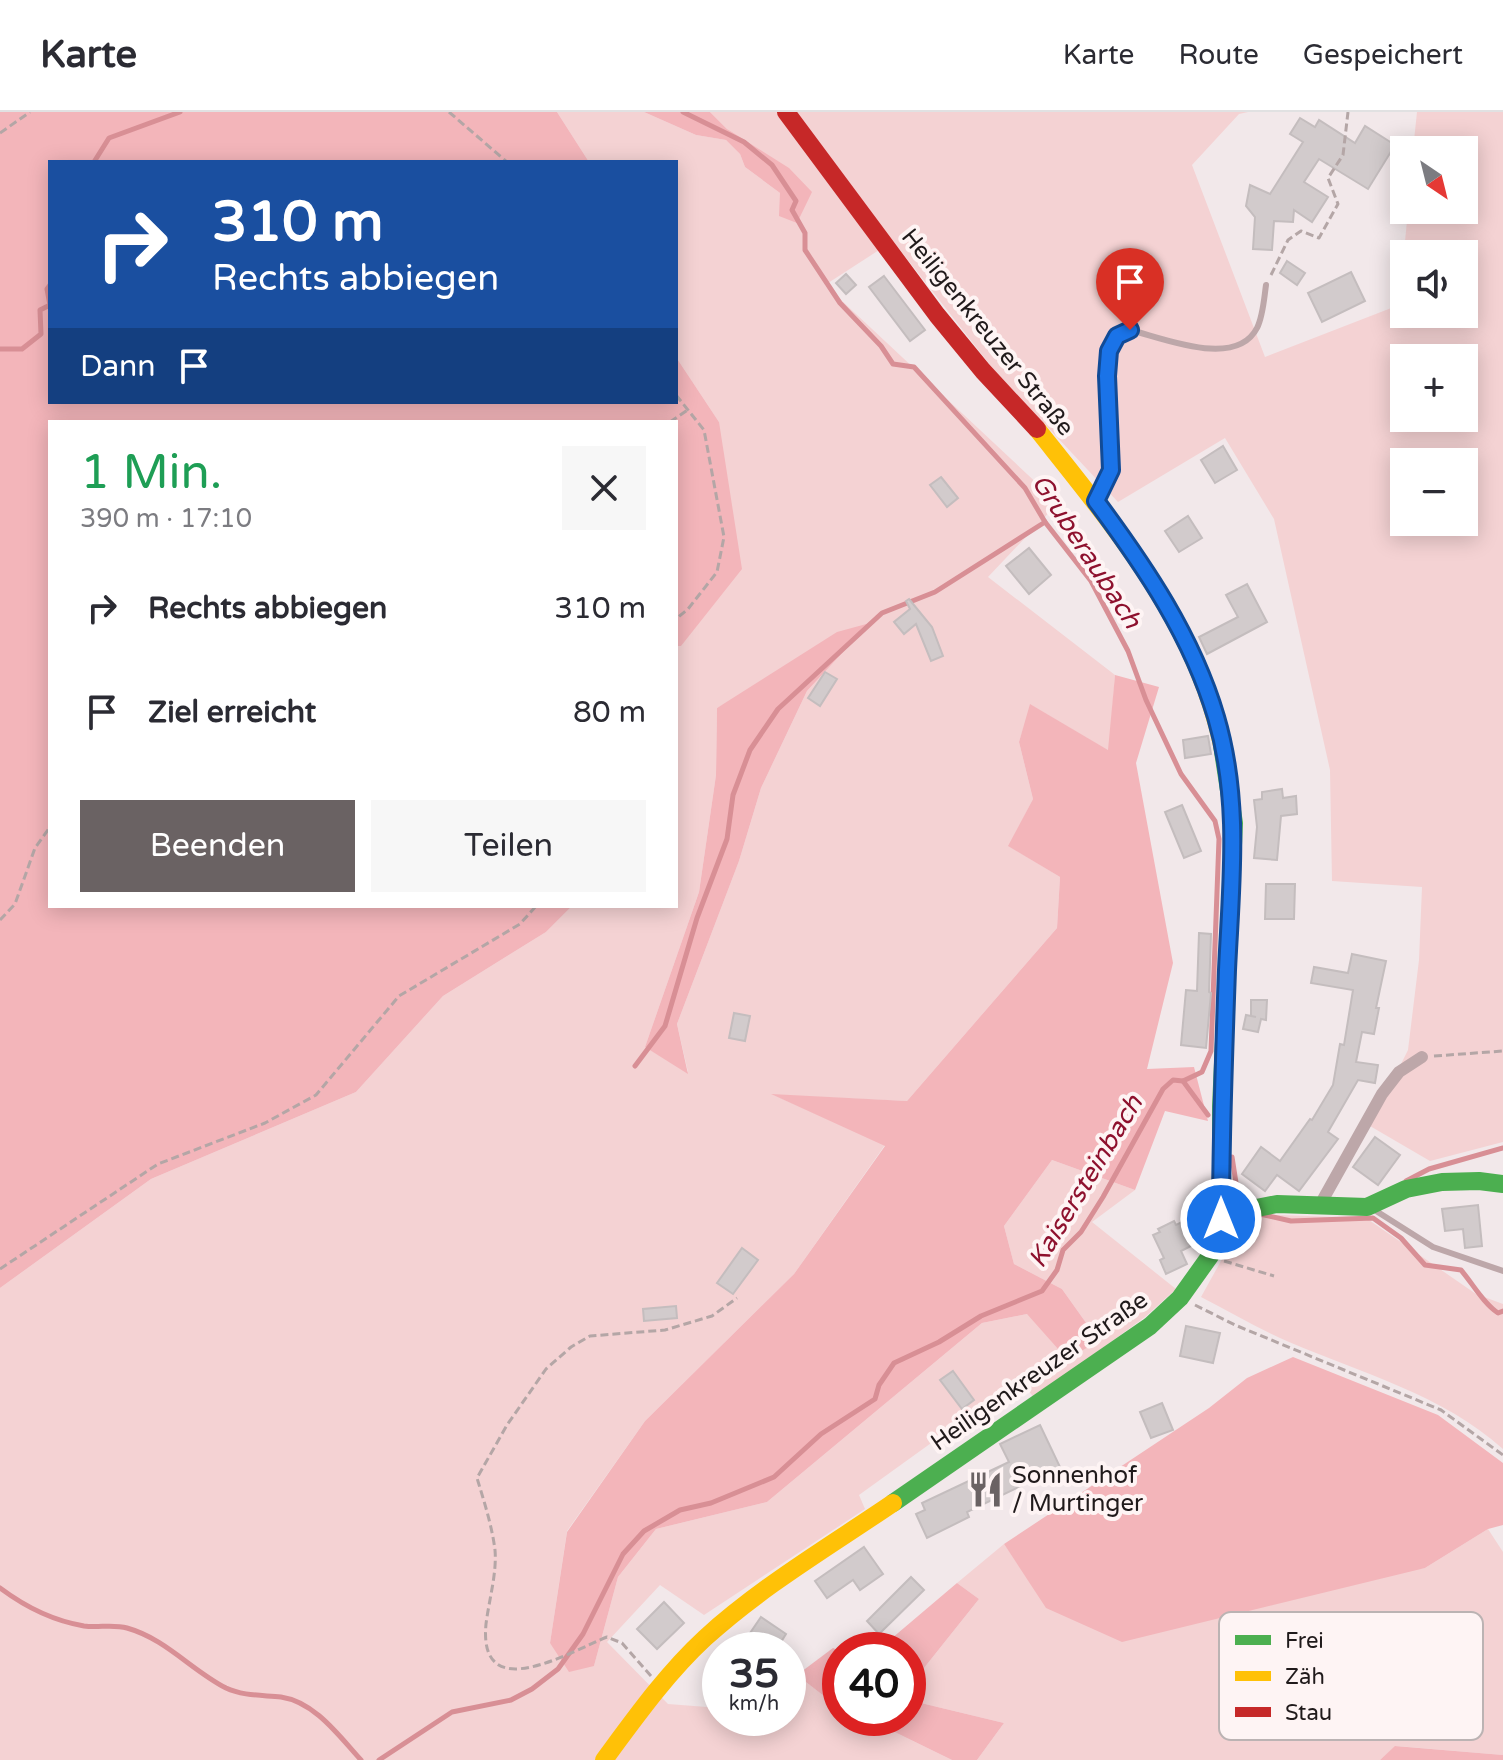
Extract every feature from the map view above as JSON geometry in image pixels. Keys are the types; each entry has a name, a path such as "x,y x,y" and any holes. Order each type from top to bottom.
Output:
{"street":[{"name":"Heiligenkreuzer Straße","path":"604,1760 704,1639 756,1597 1150,1326 1180,1298 1210,1256 1221,1219 1221,1107 1234,823 1216,717 1189,645 1154,584 1096,501 937,315 786,112"},
{"path":"1321,1203 1382,1094 1399,1072 1422,1057"},
{"path":"1221,1219 1245,1209 1278,1203 1370,1207 1406,1189 1443,1182 1482,1180 1503,1184"}],"lane":[{"path":"1096,501 1111,470 1107,376 1109,351 1117,336 1130,330 1222,351 1245,342 1256,329 1266,285"},
{"path":"1370,1207 1433,1247 1503,1271"}],"path":[{"path":"0,133 30,112"},
{"path":"449,112 505,160"},
{"path":"1266,285 1288,240 1301,231 1319,238 1338,204 1328,178 1343,155 1348,112"},
{"path":"678,397 704,430 724,537 717,572 678,617"},
{"path":"673,420 689,409"},
{"path":"0,920 15,904 35,848 48,830"},
{"path":"0,1269 158,1164 265,1123 316,1095 399,996 520,924 534,908"},
{"path":"1422,1057 1503,1051"},
{"path":"1210,1256 1274,1276"},
{"path":"661,1688 622,1643 607,1637 560,1660 534,1668 508,1669 498,1663 486,1648 495,1552 477,1478 507,1425 546,1369 571,1347 590,1336 665,1330 712,1316 737,1298"},
{"path":"1180,1298 1235,1325 1441,1410 1503,1455"}],"shaded area":[{"path":"0,112 557,112 588,160 48,160 48,404 678,404 678,360 719,422 742,569 678,646 678,420 48,420 48,908 570,908 546,932 443,996 356,1092 151,1179 0,1288"},
{"path":"557,112 644,112 696,135 726,140 740,154 745,167 780,193 811,192 727,129 710,112 1248,112 1239,114 1192,165 1265,357 1390,308 1390,328 1478,328 1478,240 1405,240 1407,224 1478,224 1478,136 1414,136 1417,112 1503,112 1503,1142 1430,1161 1370,1126 1408,1050 1419,960 1422,887 1332,881 1330,770 1274,519 1225,438 1118,502 994,370 893,241 825,285 1058,503 988,577 1115,675 1109,751 1031,705 1019,742 1033,799 1009,846 1060,877 1057,928 907,1101 774,1095 885,1145 794,1274 645,1421 567,1531 550,1643 594,1666 618,1577 656,1529 767,1502 982,1323 1027,1314 1099,1341 1062,1289 1014,1264 1004,1226 1052,1160 1135,1190 1092,1222 1176,1289 1145,1317 1034,1398 1020,1379 859,1495 865,1509 704,1615 660,1585 607,1642 668,1704 702,1707 702,1736 806,1736 806,1682 822,1695 822,1736 903,1736 952,1760 0,1760 0,1288 151,1179 356,1092 443,996 546,932 570,908 678,908 678,646 681,646 719,422 678,360 678,160 588,160","holes":["869,624 807,691 761,788 739,861 677,1024 688,1072 645,1047 699,892 716,775 717,708"]},
{"path":"644,112 710,112 727,129 789,168 812,192 797,223 779,216 780,193 745,167 740,154 726,140 696,135"},
{"path":"870,623 807,691 761,788 739,861 677,1024 688,1074 645,1047 699,892 716,775 717,708 837,632"},
{"path":"1115,675 1159,687 1136,763 1173,963 1147,1069 1194,1067 1208,1121 1165,1111 1135,1190 1052,1160 1004,1226 1014,1264 1062,1289 1099,1341 1067,1359 1027,1314 982,1323 767,1502 656,1529 618,1577 594,1666 569,1672 550,1643 567,1532 645,1421 794,1274 885,1146 771,1094 907,1101 1057,928 1060,877 1008,846 1033,799 1019,742 1030,704 1108,750"},
{"path":"1247,1214 1366,1218 1476,1294 1503,1304 1503,1449 1480,1430 1428,1400 1278,1337 1201,1297"},
{"path":"1293,1357 1438,1415 1503,1463 1503,1525 1488,1529 1425,1568 1245,1612 1219,1612 1219,1618 1122,1642 1046,1608 1004,1544 1209,1408 1247,1378"},
{"path":"1488,1529 1503,1552 1503,1755 1396,1746 1380,1760 977,1760 1004,1723 926,1704 926,1665 979,1599 957,1583 1004,1544 1047,1607 1425,1568"},
{"path":"957,1583 979,1599 926,1665 926,1632 899,1632"},
{"path":"822,1656 822,1695 806,1682 806,1668"},
{"path":"926,1704 1004,1723 977,1760 952,1760 903,1736 926,1736"},
{"path":"1395,1746 1503,1755 1503,1760 1380,1760"}],"building":[{"path":"1300,118 1315,127 1319,120 1355,143 1365,126 1390,142 1390,153 1368,189 1319,159 1304,182 1328,197 1312,222 1294,210 1293,222 1274,221 1272,250 1253,249 1255,217 1246,206 1250,185 1270,194 1303,142 1290,134"},
{"path":"1287,261 1305,273 1297,285 1280,273"},
{"path":"1351,272 1365,301 1322,322 1308,293"},
{"path":"846,274 856,285 846,294 836,283"},
{"path":"884,276 925,330 910,341 869,287"},
{"path":"1223,446 1237,470 1215,483 1201,460"},
{"path":"941,477 958,498 947,507 930,485"},
{"path":"1188,516 1202,538 1179,552 1165,531"},
{"path":"1029,548 1051,575 1029,594 1006,566"},
{"path":"1247,584 1267,622 1207,654 1199,637 1238,617 1226,595"},
{"path":"909,599 932,627 943,656 931,661 916,624 904,634 894,622 910,609 906,601"},
{"path":"825,672 837,679 820,706 808,698"},
{"path":"1208,736 1211,754 1185,758 1183,740"},
{"path":"1282,789 1283,798 1296,796 1297,814 1281,816 1277,860 1254,858 1257,827 1254,800 1262,799 1262,792"},
{"path":"1182,805 1201,851 1184,858 1165,812"},
{"path":"1266,884 1295,884 1294,919 1265,919"},
{"path":"1199,933 1211,934 1211,993 1206,1048 1181,1045 1186,990 1197,991"},
{"path":"1352,954 1386,961 1374,1034 1362,1032 1356,1062 1378,1065 1375,1083 1358,1080 1328,1132 1338,1139 1299,1191 1277,1175 1265,1191 1242,1174 1261,1147 1280,1161 1312,1120 1333,1085 1340,1044 1344,1045 1353,990 1311,983 1314,967 1348,973"},
{"path":"1251,1000 1267,1000 1266,1020 1261,1019 1258,1032 1243,1029 1246,1015 1251,1016"},
{"path":"734,1013 750,1016 745,1041 729,1038"},
{"path":"1375,1137 1400,1155 1378,1185 1353,1167"},
{"path":"1478,1205 1482,1246 1465,1248 1463,1229 1445,1231 1442,1209"},
{"path":"1174,1221 1176,1225 1182,1222 1193,1245 1181,1251 1187,1264 1166,1274 1160,1260 1164,1258 1153,1235"},
{"path":"742,1248 758,1260 733,1294 717,1283"},
{"path":"676,1306 677,1318 644,1321 643,1309"},
{"path":"1186,1326 1220,1333 1213,1363 1180,1356"},
{"path":"953,1371 974,1400 962,1409 940,1380"},
{"path":"1162,1403 1173,1430 1151,1438 1140,1412"},
{"path":"1040,1425 1060,1467 967,1512 969,1517 927,1538 916,1514 925,1510 922,1503 1009,1462 1000,1444"},
{"path":"864,1547 883,1574 860,1590 853,1580 827,1598 815,1581"},
{"path":"911,1577 924,1590 881,1632 867,1621"},
{"path":"664,1602 684,1623 657,1649 637,1629"},
{"path":"761,1617 783,1632 751,1632"}],"waterway":[{"path":"95,160 109,138 180,112"},
{"name":"Gruberaubach","path":"683,112 744,142 772,165 796,201 792,210 805,233 805,250 840,303 881,346 893,364 914,367 1025,488 1045,522 1091,581 1128,651 1146,700 1181,774 1215,821 1219,839 1211,1051 1202,1072 1183,1081 1208,1115"},
{"path":"48,288 48,294"},
{"path":"0,349 22,349 41,334 40,310 48,306"},
{"path":"635,1066 665,1026 697,918 727,839 733,795 750,750 778,709 882,613 935,592 1045,522"},
{"name":"Kaisersteinbach","path":"379,1760 452,1712 511,1700 558,1669 583,1634 623,1554 644,1531 680,1510 711,1503 774,1477 821,1434 875,1399 879,1385 894,1363 939,1342 981,1316 1042,1291 1057,1270 1063,1250 1081,1232 1103,1197 1163,1089 1173,1080 1183,1081"},
{"path":"1406,1181 1429,1169 1503,1148"},
{"name":"Gruberaubach","path":"1232,1157 1236,1183 1251,1204"},
{"name":"Gruberaubach","path":"1260,1214 1291,1221 1373,1218 1401,1238 1425,1265 1461,1270 1488,1304 1498,1313 1503,1311"},
{"name":"Kaisersteinbach","path":"0,1588 51,1617 84,1626 122,1627 141,1633 232,1691 293,1700 326,1721 361,1760"}],"traffic: fast":[{"path":"893,1503 1150,1326 1180,1298 1210,1256 1221,1219 1221,1107 1234,823 1222,745"},
{"path":"1221,1219 1241,1211 1277,1204 1367,1207 1406,1189 1442,1182 1503,1184"}],"traffic: slow":[{"path":"1037,429 1122,539 1172,616 1210,700 1222,745"},
{"path":"604,1760 665,1681 705,1638 773,1584 893,1503"}],"traffic: jam":[{"path":"786,112 937,315 1037,429"}],"place":[{"name":"Sonnenhof / Murtinger","path":"986,1489"}],"route":[{"path":"1130,330 1117,336 1109,351 1107,376 1111,470 1096,501 1154,584 1189,645 1216,717 1234,823 1221,1107 1221,1219"}]}
